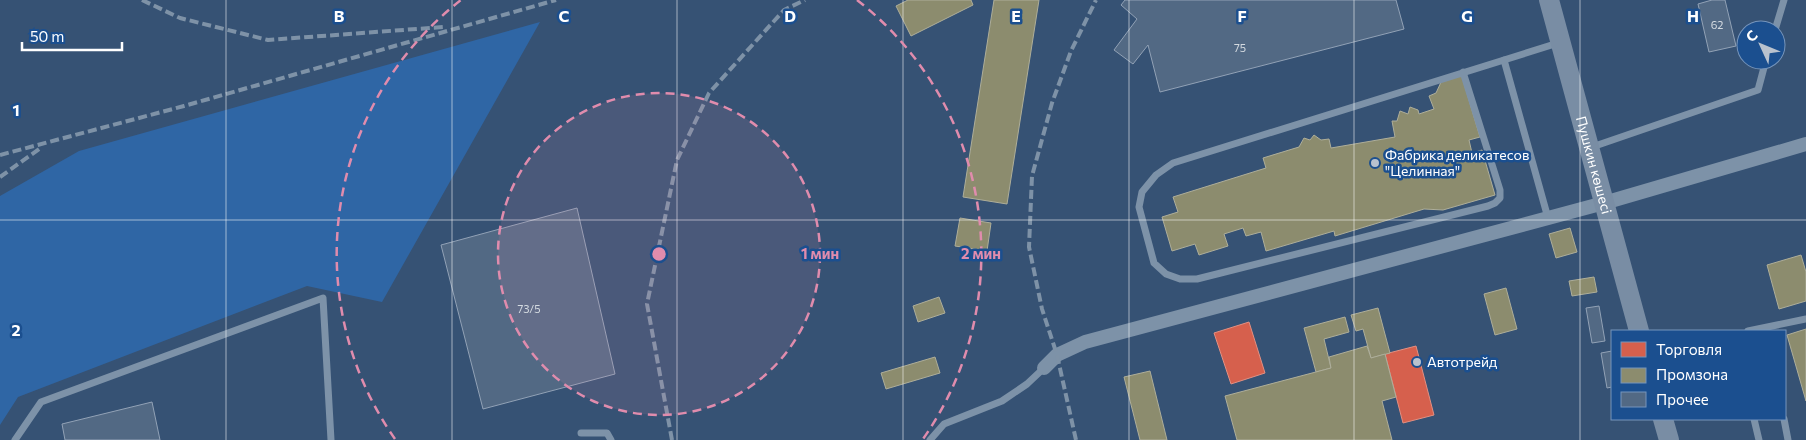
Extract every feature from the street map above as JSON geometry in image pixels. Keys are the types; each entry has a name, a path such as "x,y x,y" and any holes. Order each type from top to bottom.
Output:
{"main road":[{"name":"Пушкин көшесі","path":"1549,0 1639,330"},
{"path":"1663,420 1669,440"}],"street":[{"path":"1044,368 1057,355 1085,342 1604,203 1806,144"}],"lane":[{"path":"1779,20 1784,0"},
{"path":"1463,72 1500,190 1500,198 1495,203 1478,209 1197,279 1180,279 1166,274 1154,262 1139,206 1142,192 1156,176 1173,163 1463,72 1504,60 1560,42"},
{"path":"1504,60 1548,218"},
{"path":"1589,148 1758,90 1763,70"},
{"path":"15,440 41,402 323,298 331,440"},
{"path":"1766,329 1806,319"},
{"path":"930,440 944,424 1002,400 1027,384 1044,368"},
{"path":"1754,420 1759,440"},
{"path":"1784,420 1788,440"},
{"path":"581,433 607,433 612,440"}],"shaded area":[{"path":"540,22 382,302 307,286 18,397 0,425 0,196 79,151"}],"building: Торговля":[{"path":"1249,322 1265,373 1231,384 1214,333"},
{"path":"1416,346 1434,415 1403,423 1385,354"}],"building: Промзона":[{"path":"908,0 971,0 973,5 911,36 896,6"},
{"path":"994,0 1039,0 1007,204 963,197"},
{"name":"Фабрика деликатесов \"Целинная\"","path":"1461,73 1480,137 1469,140 1472,153 1482,150 1495,195 1443,210 1424,209 1335,236 1334,231 1266,251 1261,232 1246,236 1243,228 1224,234 1228,246 1199,255 1195,244 1172,251 1162,217 1178,212 1173,197 1266,168 1263,158 1299,147 1304,138 1310,140 1314,135 1321,140 1329,139 1331,148 1395,137 1392,121 1397,121 1400,111 1408,114 1410,107 1418,110 1419,114 1434,109 1429,96 1436,93 1442,80"},
{"path":"960,218 991,223 987,251 955,246"},
{"path":"1570,228 1577,252 1556,258 1549,234"},
{"path":"1801,255 1806,272 1806,301 1779,309 1767,265"},
{"path":"1594,277 1597,292 1572,296 1569,281"},
{"path":"1506,288 1517,329 1495,335 1484,294"},
{"path":"939,297 945,313 918,322 913,306"},
{"path":"1378,308 1390,353 1371,358 1363,329 1356,331 1351,315"},
{"path":"1345,317 1349,332 1324,339 1331,368 1316,372 1304,328"},
{"path":"1806,329 1806,401 1787,335"},
{"path":"1367,346 1371,358 1385,354 1396,397 1382,401 1392,440 1237,440 1225,396 1331,368 1329,357"},
{"path":"935,357 940,373 886,389 881,373"},
{"path":"1150,371 1167,440 1140,440 1124,377"}],"building: Прочее":[{"path":"1125,0 1396,0 1404,29 1160,92 1148,45 1133,64 1114,50 1137,19 1121,5"},
{"path":"1712,0 1725,0 1736,46 1709,52 1698,4"},
{"path":"577,208 615,374 483,409 441,245"},
{"path":"1599,306 1605,341 1592,343 1586,308"},
{"path":"1611,351 1611,387 1607,388 1601,353"},
{"path":"152,402 160,440 65,440 62,424"}],"railway":[{"path":"142,0 180,18 268,40 443,27"},
{"path":"0,155 184,106 556,0"},
{"path":"672,440 647,304 677,160 709,93 784,10 805,0"},
{"path":"1076,440 1057,355 1042,309 1029,247 1032,176 1052,103 1071,51 1096,0"},
{"path":"0,177 42,147"}],"place":[{"name":"Фабрика деликатесов \"Целинная\"","path":"1375,163"},
{"name":"Автотрейд","path":"1417,362"}]}
